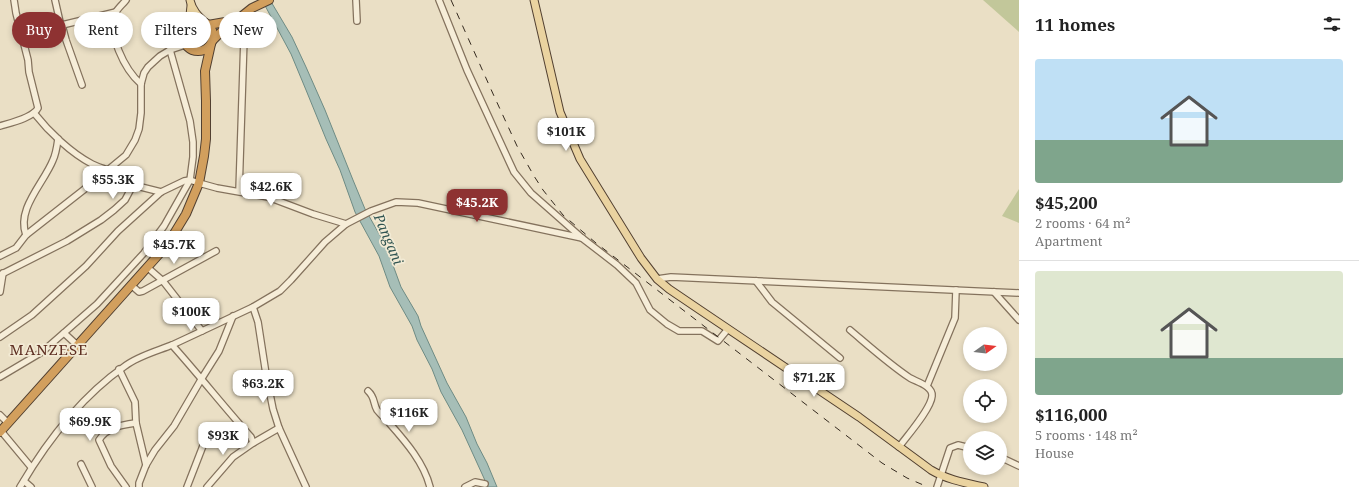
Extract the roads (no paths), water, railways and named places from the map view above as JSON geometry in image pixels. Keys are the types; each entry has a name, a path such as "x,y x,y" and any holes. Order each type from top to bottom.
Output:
{"highway":[{"path":"247,12 269,0"},
{"path":"0,431 147,267 172,236 186,214 199,184 204,156 206,139 205,71 212,42 211,30"},
{"path":"188,48 194,51 204,50 219,35"},
{"path":"194,51 201,61 205,71"}],"main road":[{"path":"534,0 560,112 580,159 641,258 657,279 669,289 859,417 926,467 941,476 984,487"}],"street":[{"path":"0,126 34,113 38,108 28,72 28,60 14,0"},
{"path":"55,0 58,12"},
{"path":"116,12 126,0"},
{"path":"356,0 357,20"},
{"path":"438,0 514,172 531,194 582,238 617,265 636,283 650,310 667,324 679,331 702,331 718,341 728,329"},
{"path":"66,40 82,85"},
{"path":"117,48 130,74 141,84"},
{"path":"0,256 16,248 26,235 86,188 126,154 136,140 141,113 142,78 148,67 160,56 176,48"},
{"path":"239,191 244,48"},
{"path":"0,377 42,352 97,304 144,253 164,226 190,180 193,142 190,121 170,50"},
{"path":"34,113 47,129 82,158 92,164 108,169 125,177 133,185 161,192"},
{"path":"26,235 23,224 28,204 53,160 58,139"},
{"path":"1,334 32,315 86,266 118,231 161,192 178,183 190,180 199,184 268,197 313,214 346,224"},
{"path":"0,292 2,274 67,241 101,220 125,200 133,185"},
{"path":"20,487 53,436 91,394 119,369 253,307 280,291 325,242 346,224 371,211 396,202 418,203 582,238"},
{"path":"131,285 139,292 143,291 216,251"},
{"path":"147,267 163,281 202,331"},
{"path":"657,279 672,277 1019,293"},
{"path":"756,281 772,302 840,358"},
{"path":"927,386 955,318 956,290"},
{"path":"994,292 1019,320"},
{"path":"253,307 258,322 269,393 279,428 306,487"},
{"path":"133,487 139,485 146,465 155,450 174,426 202,378 220,351 233,316"},
{"path":"850,330 902,372 927,386 931,391 932,397 926,411 899,447"},
{"path":"64,333 77,345"},
{"path":"172,345 202,378 222,404 251,437 253,443"},
{"path":"119,369 135,402 136,423 146,465"},
{"path":"368,391 374,398 376,408 400,436 420,464 428,479 430,487"},
{"path":"0,415 8,423"},
{"path":"126,487 111,466 99,440 115,426 136,423"},
{"path":"207,487 233,457 279,428"},
{"path":"0,431 31,468"},
{"path":"187,487 206,438"},
{"path":"937,487 950,448 958,445 963,446"},
{"path":"1007,460 1019,466"},
{"path":"81,464 92,487"},
{"path":"24,481 30,487"},
{"path":"465,487 475,482 485,484"}],"water":[{"path":"262,0 270,0 292,37 325,110 365,209 386,246 401,287 418,316 421,326 447,383 466,417 497,487 488,487 462,430 441,392 412,326 390,287 379,256 355,212 340,170 291,54 277,28 277,12 268,12"}],"railway":[{"path":"451,0 517,146 543,190 563,215 596,243 882,463 907,478 928,487"}],"district":[{"name":"MANZESE","path":"49,349"}],"water label":[{"name":"Pangani","path":"389,239"}]}
